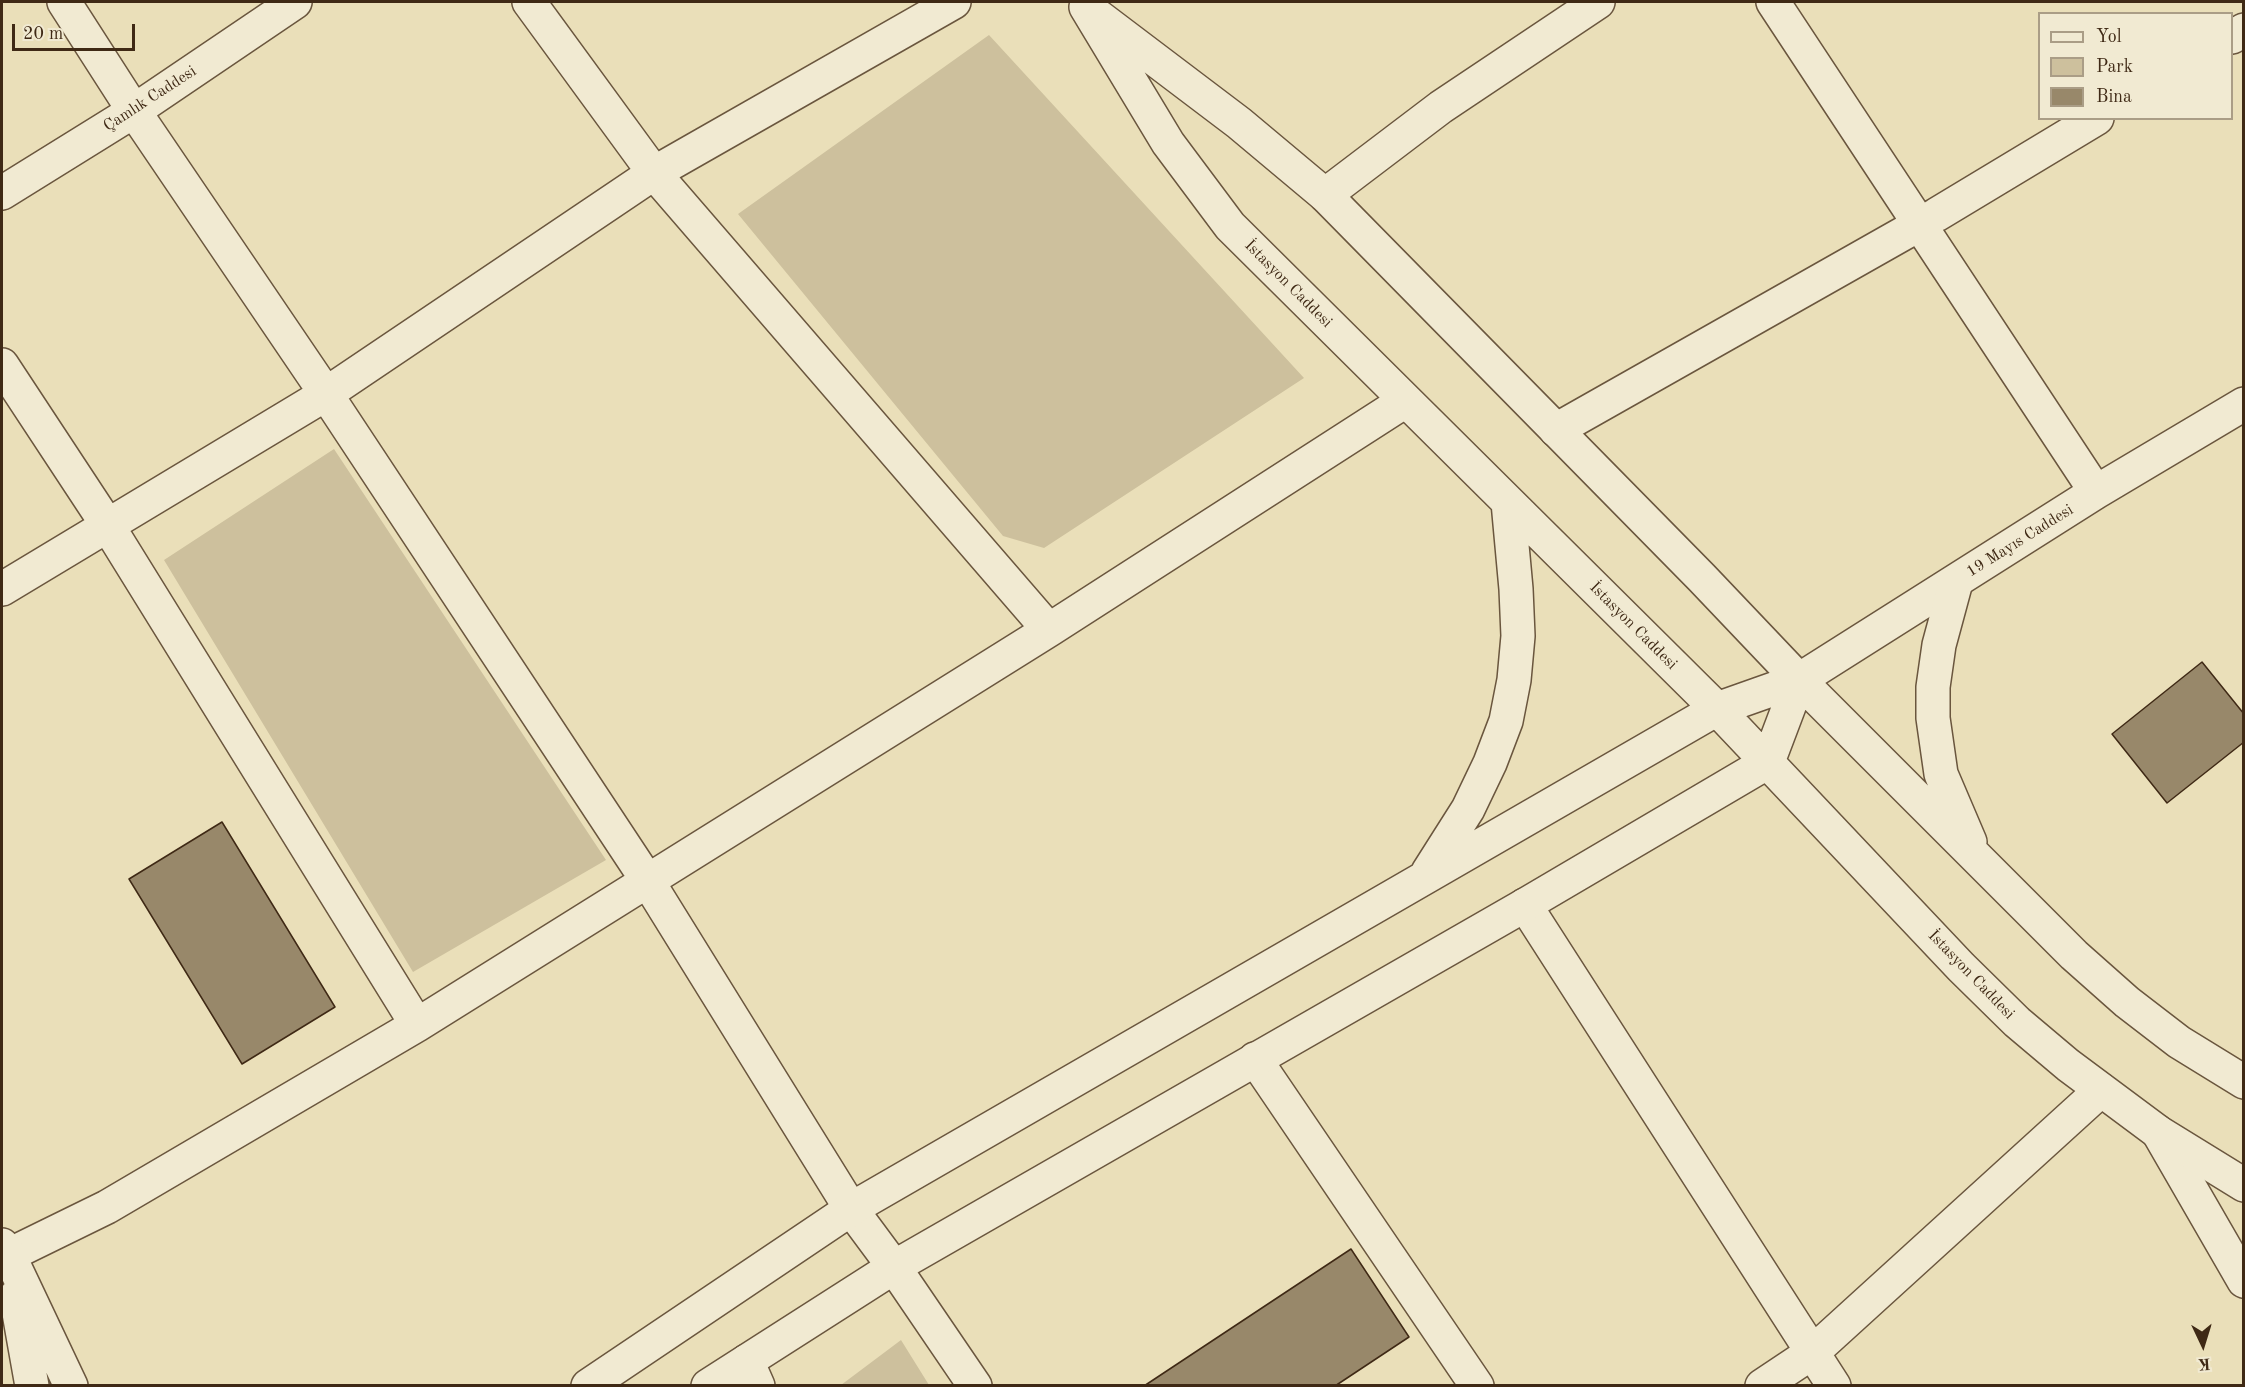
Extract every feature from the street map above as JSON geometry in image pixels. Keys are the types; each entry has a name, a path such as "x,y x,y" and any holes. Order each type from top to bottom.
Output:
{"street":[{"path":"64,2 134,111 326,394 647,880 851,1209 894,1267 975,1386"},
{"name":"Çamlık Caddesi","path":"2,193 134,111 295,2"},
{"path":"529,2 654,173 1049,630"},
{"path":"2,589 326,394 654,173 954,2"},
{"path":"1325,195 1441,107 1598,2"},
{"path":"1773,2 2096,492"},
{"name":"İstasyon Caddesi","path":"1083,4 1239,123 1325,195 1799,680 2074,955 2127,1002 2179,1042 2244,1082"},
{"name":"İstasyon Caddesi","path":"1083,4 1168,143 1230,226 1717,709 1961,967 2009,1014 2068,1065 2158,1132 2244,1185"},
{"path":"1556,430 1920,224 2094,120"},
{"path":"2,365 108,526 417,1025"},
{"path":"5,1250 107,1207 417,1025 1049,630 1405,401"},
{"name":"19 Mayıs Caddesi","path":"588,1386 851,1209 1717,709 1799,680 2096,492 2244,404"},
{"path":"1425,877 1468,809 1490,763 1506,721 1514,680 1518,636 1508,502"},
{"path":"1956,582 1939,645 1933,687 1933,718 1941,774 1977,858"},
{"path":"708,1386 753,1373 894,1267 1525,905 1768,762 1799,680"},
{"path":"1525,905 1834,1386"},
{"path":"1255,1059 1477,1386"},
{"path":"1762,1386 1813,1352 2101,1090"},
{"path":"2158,1132 2244,1281"},
{"path":"5,1250 32,1386"},
{"path":"5,1250 71,1386"}],"green space":[{"path":"989,35 1304,378 1044,548 1003,536 738,214"},
{"path":"334,449 606,860 413,972 164,560"},
{"path":"901,1340 929,1385 841,1385"}],"building":[{"path":"2202,662 2244,714 2244,742 2167,803 2112,734"},
{"path":"222,822 335,1007 242,1064 129,879"},
{"path":"1351,1249 1409,1337 1335,1386 1144,1386"}]}
